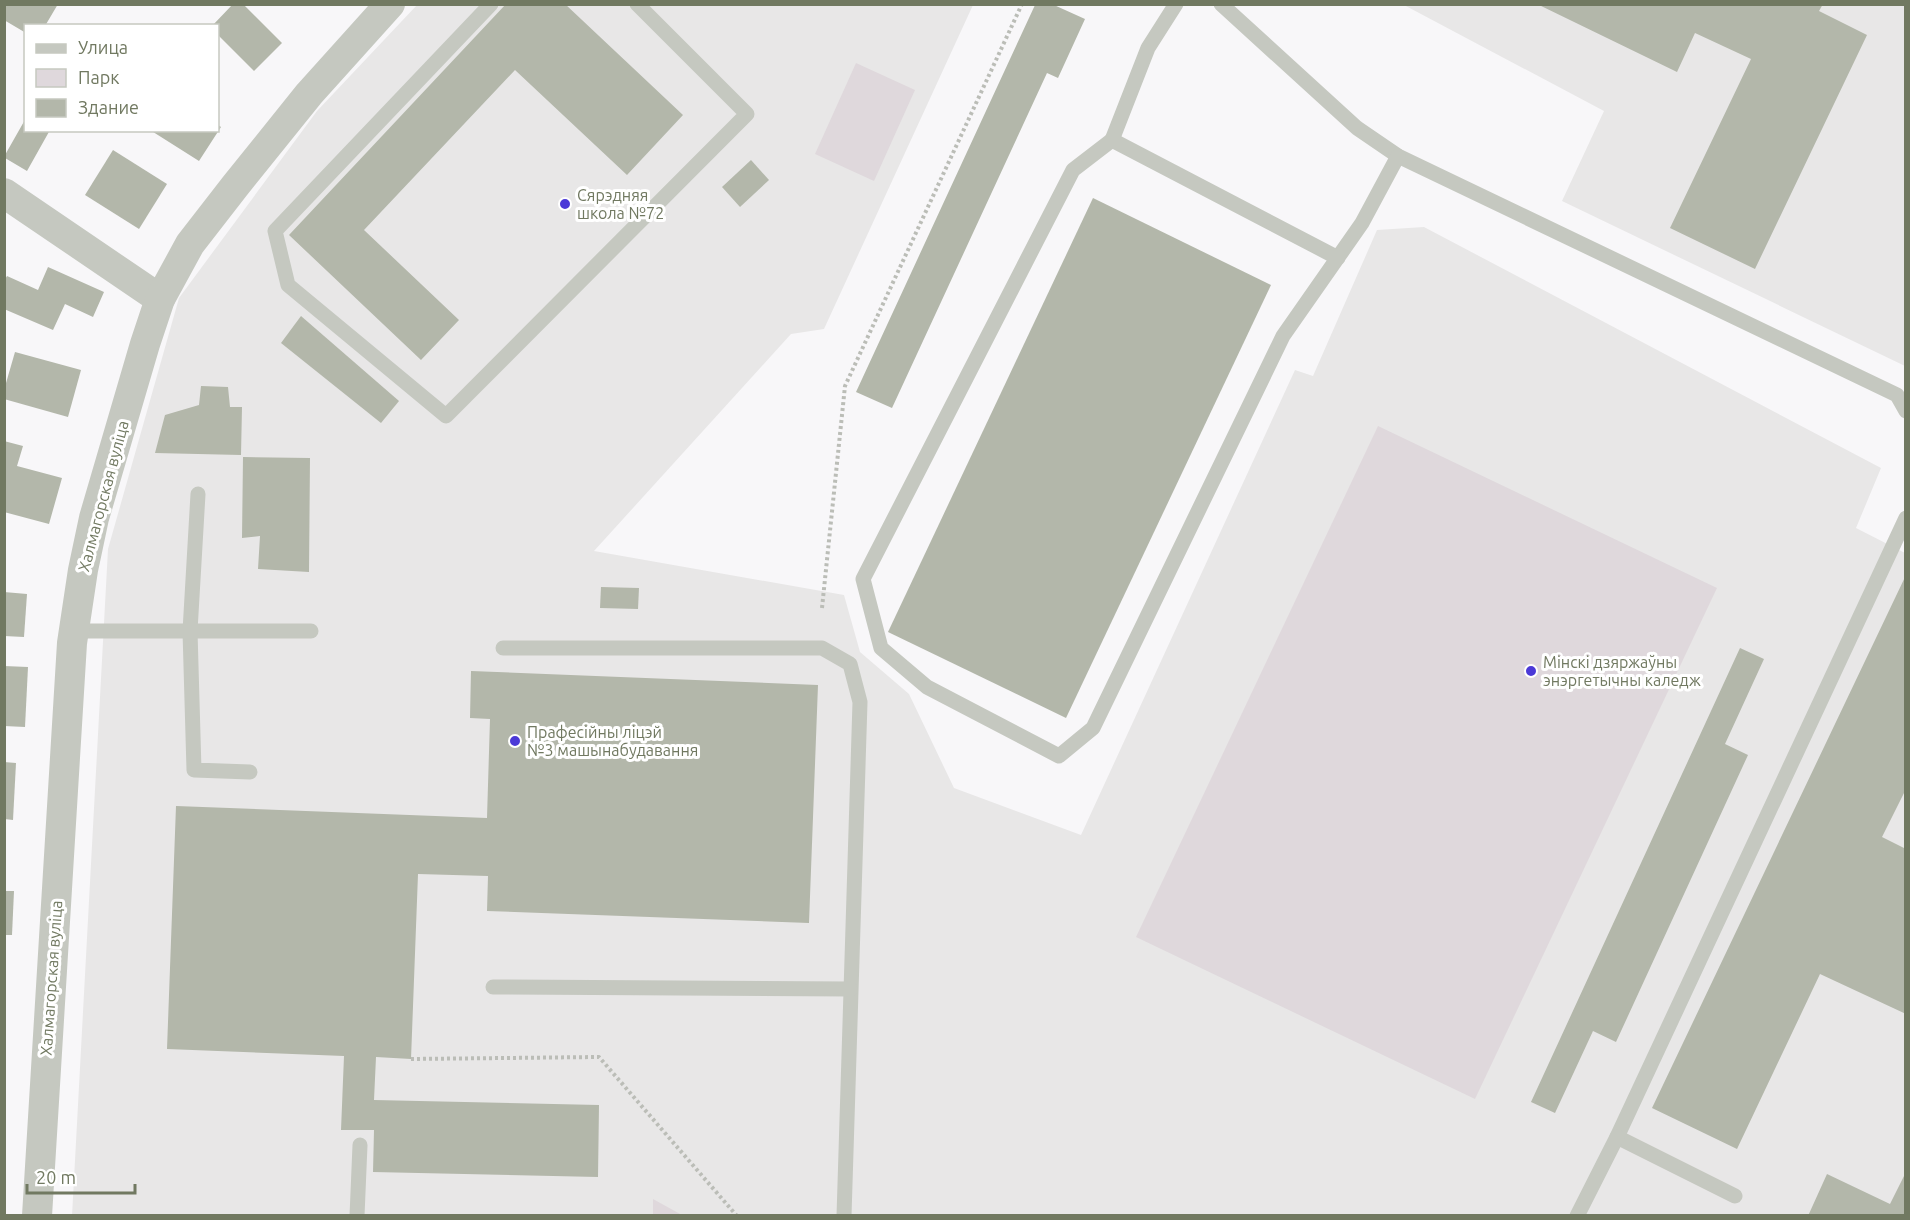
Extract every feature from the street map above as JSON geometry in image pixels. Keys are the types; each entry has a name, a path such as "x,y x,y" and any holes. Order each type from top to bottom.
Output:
{"street":[{"name":"Халмагорская вуліца","path":"37,1215 74,631 82,570 94,519 160,299 190,244 309,94 390,4"},
{"path":"4,193 160,299"}],"lane":[{"path":"491,4 275,231 288,285 446,416 747,114 637,4"},
{"path":"1176,4 1148,48 1112,140 1073,170 863,579 881,648 927,687 1059,756 1093,728 1283,336 1362,223 1398,156"},
{"path":"1224,5 1357,128 1398,156 1897,395 1905,411"},
{"path":"1112,140 1338,258"},
{"path":"198,494 190,631 194,770 250,772"},
{"path":"1577,1215 1617,1137 1905,518"},
{"path":"74,631 311,631"},
{"path":"503,648 822,648 850,664 860,702 843,1215"},
{"path":"494,987 850,989"},
{"path":"1617,1137 1735,1196"},
{"path":"357,1215 360,1145"}],"path":[{"path":"822,608 845,386 1022,4"},
{"path":"411,1059 599,1057 737,1215"}],"shaded area":[{"path":"417,5 973,5 824,329 791,334 594,551 844,595 860,652 909,694 954,788 1081,835 1295,370 1313,376 1377,230 1424,227 1881,468 1856,528 1905,553 1905,1215 72,1216 108,549 179,298 317,111"},
{"path":"1404,5 1905,5 1905,366 1562,201 1604,111"}],"green space":[{"path":"856,63 915,90 874,181 815,154"},
{"path":"1378,426 1717,588 1475,1099 1136,937"},
{"path":"653,1199 682,1215 653,1215"}],"building":[{"path":"4,4 58,4 46,24 24,24 24,32 4,20"},
{"path":"233,4 243,4 282,43 254,71 219,36 219,24 214,24"},
{"path":"506,4 565,4 683,115 627,175 515,70 364,230 459,320 421,360 289,235"},
{"path":"1537,4 1823,4 1819,11 1867,35 1755,269 1670,228 1751,59 1695,33 1677,72"},
{"path":"1035,5 1054,5 1085,19 1058,78 1047,73 892,408 856,392"},
{"path":"24,122 24,132 49,132 27,171 5,158"},
{"path":"153,132 218,132 199,161"},
{"path":"113,150 167,184 139,229 85,195"},
{"path":"751,160 769,180 740,207 722,187"},
{"path":"1093,198 1271,285 1066,718 888,632"},
{"path":"48,267 104,292 93,317 65,304 53,330 4,309 4,281 7,276 38,290"},
{"path":"301,316 399,401 381,423 281,343"},
{"path":"15,352 81,370 68,417 4,399 4,390"},
{"path":"201,386 228,387 230,407 242,407 241,455 155,453 165,415 199,405"},
{"path":"4,441 23,446 17,466 62,478 49,524 4,512"},
{"path":"243,457 310,458 309,572 258,569 260,536 242,538"},
{"path":"1906,575 1906,789 1882,837 1906,849 1906,1014 1820,974 1737,1149 1652,1108"},
{"path":"601,587 639,588 638,609 600,608"},
{"path":"4,592 27,594 24,637 4,636"},
{"path":"1740,648 1764,659 1725,744 1748,755 1616,1042 1593,1031 1555,1113 1531,1102"},
{"path":"4,666 28,667 25,727 4,726"},
{"path":"471,671 818,685 809,923 487,911 488,876 418,874 411,1059 376,1057 374,1100 599,1105 598,1177 373,1172 374,1130 341,1130 344,1056 167,1049 176,806 487,818 490,719 470,718"},
{"path":"4,762 16,763 13,820 4,819"},
{"path":"4,891 14,891 12,935 4,935"},
{"path":"1906,1172 1906,1216 1808,1216 1827,1174 1890,1204"}],"place":[{"name":"Сярэдняя школа №72","path":"565,204"},
{"name":"Мінскі дзяржаўны энэргетычны каледж","path":"1531,671"},
{"name":"Прафесійны ліцэй №3 машынабудавання","path":"515,741"}]}
